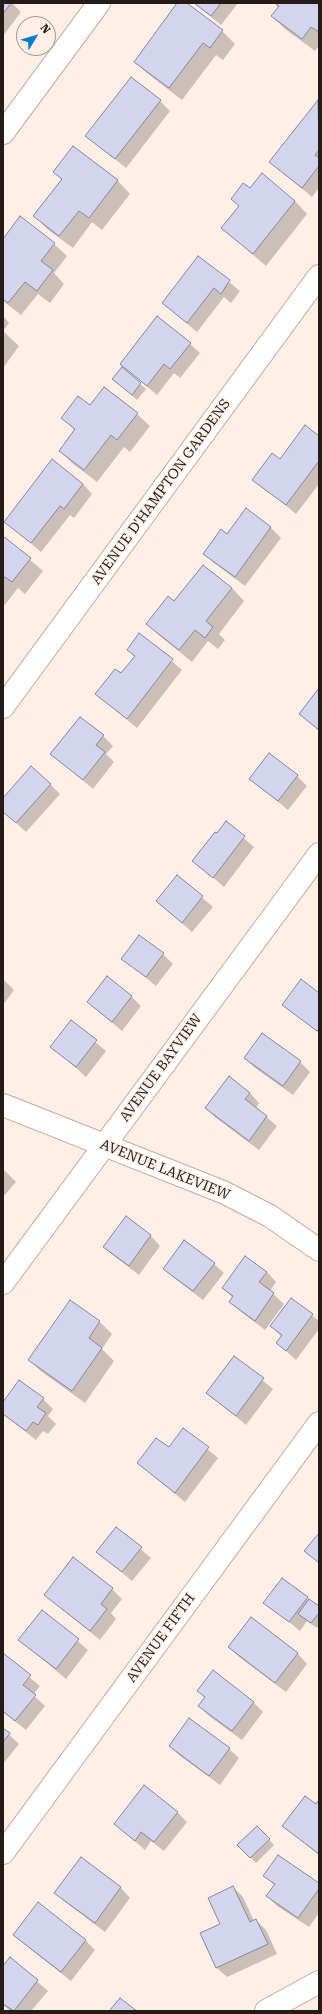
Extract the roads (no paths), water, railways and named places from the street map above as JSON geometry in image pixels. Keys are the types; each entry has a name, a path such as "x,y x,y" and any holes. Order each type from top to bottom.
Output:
{"street":[{"path":"3,133 99,3"},
{"name":"AVENUE D'HAMPTON GARDENS","path":"3,707 319,276"},
{"name":"AVENUE BAYVIEW","path":"3,1283 319,854"},
{"name":"AVENUE LAKEVIEW","path":"3,1105 248,1204 270,1216 319,1250"},
{"name":"AVENUE FIFTH","path":"3,1853 319,1423"},
{"path":"266,2011 319,1982"}]}
